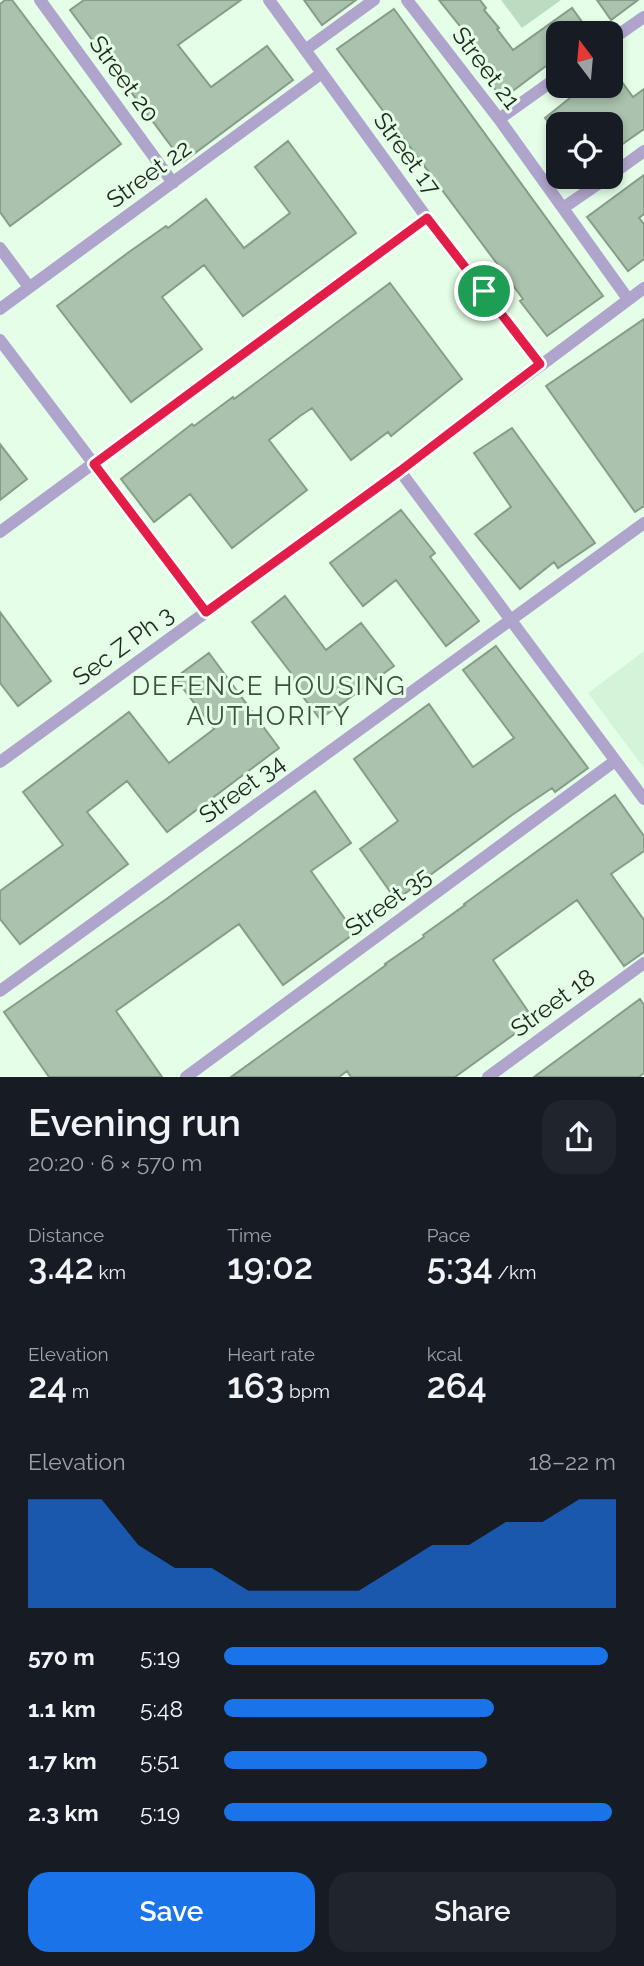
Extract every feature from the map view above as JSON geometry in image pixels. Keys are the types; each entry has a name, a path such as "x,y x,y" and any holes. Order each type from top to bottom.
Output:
{"street":[{"name":"Street 20","path":"40,0 173,183"},
{"name":"Street 17","path":"269,0 427,218 540,364"},
{"path":"305,50 374,0"},
{"name":"Street 21","path":"407,0 499,120 628,299"},
{"path":"623,32 644,17"},
{"name":"Street 22","path":"0,309 322,73"},
{"path":"499,120 546,86"},
{"path":"623,166 644,151"},
{"path":"564,208 591,189"},
{"path":"0,532 427,218"},
{"path":"0,248 29,287"},
{"name":"Sec Z Ph 3","path":"0,762 400,471 644,288"},
{"path":"0,340 206,612"},
{"path":"400,471 644,799"},
{"name":"Street 34","path":"0,990 644,523"},
{"name":"Street 35","path":"186,1077 615,761"},
{"name":"Street 18","path":"488,1077 644,962"}],"shaded area":[{"path":"501,0 561,0 522,28"},
{"path":"644,651 644,768 588,693"}],"building":[{"path":"5,0 12,0 121,144 10,226 0,212 0,4"},
{"path":"84,0 241,0 178,45 211,87 267,46 293,80 183,162 70,10"},
{"path":"304,0 356,0 322,25"},
{"path":"439,0 480,0 486,8 484,10 513,50 546,27 546,66 502,99 483,73 487,69 472,50 474,48 461,32 463,30"},
{"path":"597,0 638,0 611,20"},
{"path":"572,8 581,21 554,21"},
{"path":"394,9 603,296 547,336 520,301 523,299 337,49"},
{"path":"623,83 633,97 644,89 644,129 623,144 623,112 552,112 570,98 623,98"},
{"path":"288,141 356,233 243,316 204,265 162,297 202,349 131,402 57,306 206,199 244,248 290,213 255,167"},
{"path":"644,175 644,214 639,218 644,224 644,259 628,271 587,217"},
{"path":"390,283 462,379 391,436 388,432 351,460 312,408 300,416 269,440 307,490 232,548 190,494 154,522 121,479 192,424 194,426 233,397 234,399"},
{"path":"644,319 644,506 635,512 546,386"},
{"path":"512,428 595,543 558,568 554,562 520,589 475,534 511,507 474,453"},
{"path":"0,444 27,479 0,500"},
{"path":"401,510 435,553 430,557 479,621 446,646 396,580 363,606 330,563"},
{"path":"285,596 326,650 361,623 394,666 320,719 287,676 291,673 252,622"},
{"path":"0,612 51,681 18,706 0,683"},
{"path":"496,646 588,768 555,792 552,788 512,815 396,900 360,849 398,821 354,759 429,704 473,767 514,738 463,670"},
{"path":"209,653 279,748 167,832 127,781 87,812 128,864 20,944 0,919 0,891 63,845 23,792 129,712 169,763 214,729 175,678"},
{"path":"315,791 351,843 311,871 355,933 283,985 239,924 116,1011 162,1077 49,1077 4,1012"},
{"path":"615,795 644,836 644,851 611,874 644,920 644,952 624,966 577,900 493,960 534,1020 455,1077 351,1077 347,1071 339,1077 231,1077 424,937 423,935 464,904"},
{"path":"640,999 644,1005 644,1073 639,1077 534,1077"}],"district":[{"name":"DEFENCE HOUSING AUTHORITY","path":"269,701"}],"route":[{"path":"427,218 484,291 540,364 400,471 206,612 94,464 427,218"}]}
